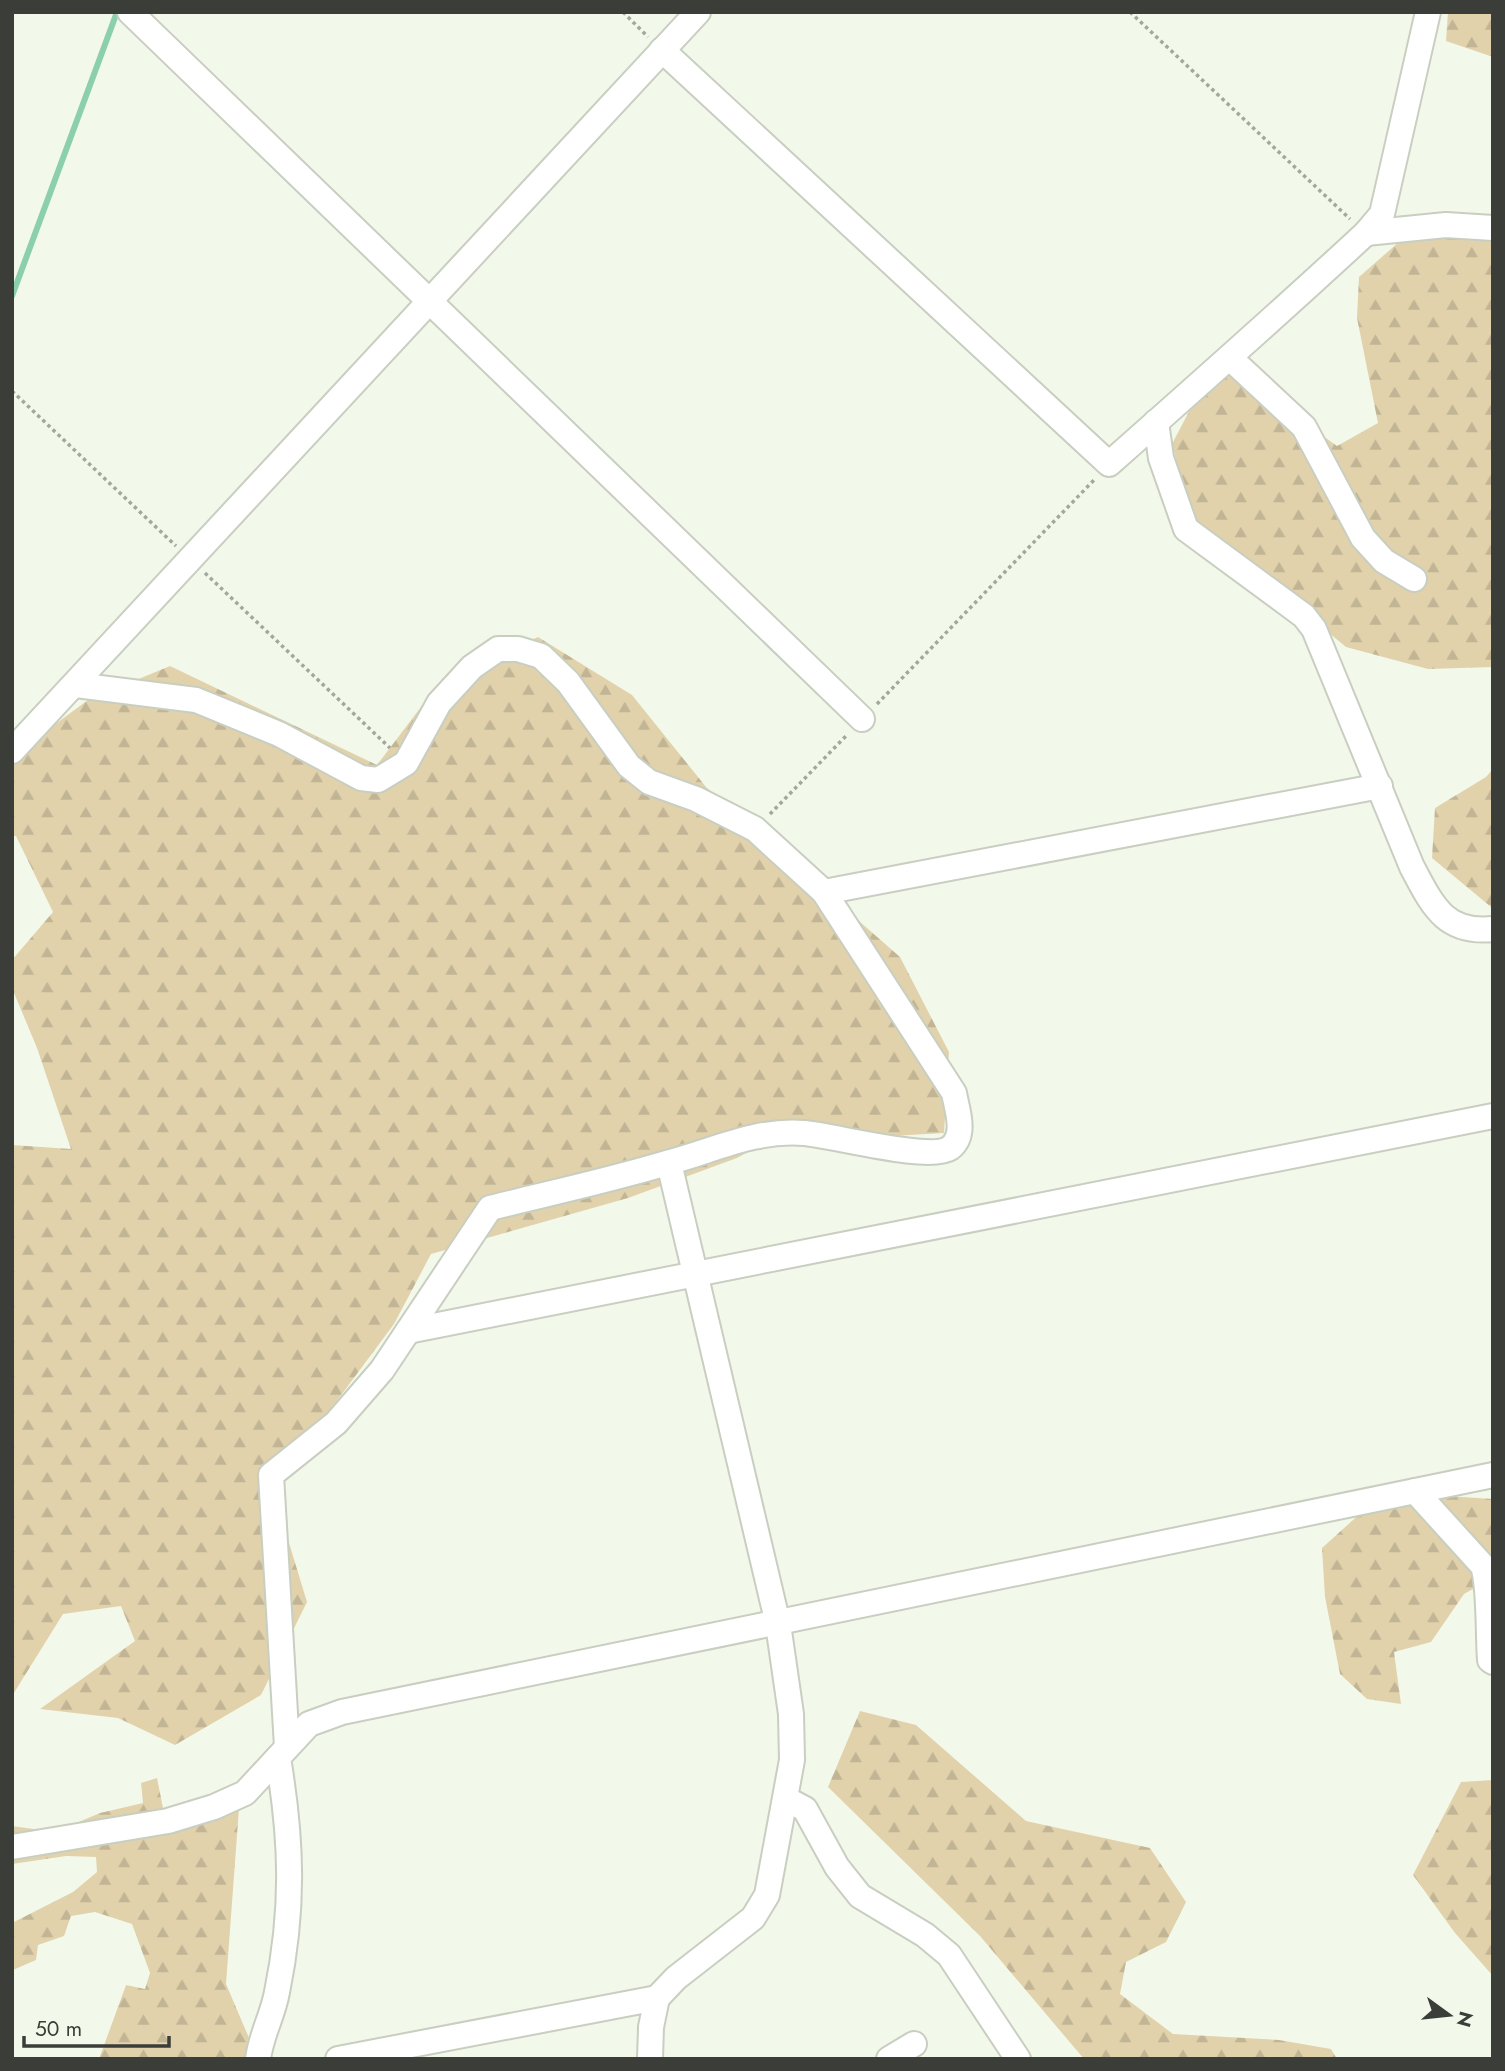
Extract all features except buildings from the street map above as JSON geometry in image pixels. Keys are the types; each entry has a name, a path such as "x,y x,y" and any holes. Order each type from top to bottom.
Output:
{"street":[{"path":"12,751 698,12"},
{"path":"663,50 1109,464 1231,359 1366,233 1382,214 1428,12"},
{"path":"130,13 862,719"},
{"path":"1366,233 1446,225 1493,228"},
{"path":"1231,359 1304,427 1363,538 1384,561 1414,579"},
{"path":"1156,422 1161,458 1186,529 1304,616 1314,629 1412,867 1431,903 1440,914 1461,928 1493,929"},
{"path":"76,685 196,700 279,734 361,778 378,780 407,764 439,703 472,667 498,649 518,649 541,656 568,682 629,766 649,782 696,799 755,829 824,892 954,1093 960,1124 957,1139 948,1149 925,1153 804,1133 762,1133 669,1163 490,1208 382,1370 336,1423 271,1475 292,1890 277,1994 258,2059"},
{"path":"824,892 1380,786"},
{"path":"408,1331 1493,1116"},
{"path":"650,2059 651,2027 657,1998 676,1978 753,1918 767,1895 792,1759 791,1714 778,1624 669,1163"},
{"path":"12,1847 168,1821 214,1807 245,1794 309,1724 342,1712 1493,1475"},
{"path":"1415,1491 1483,1566 1487,1578 1486,1610 1490,1660 1493,1662"},
{"path":"786,1799 805,1809 837,1867 860,1896 925,1935 949,1955 1018,2059"},
{"path":"338,2059 657,1998"},
{"path":"889,2059 914,2044"}],"path":[{"path":"623,12 663,50"},
{"path":"1130,12 1366,233"},
{"path":"12,391 407,764"},
{"path":"755,829 1109,464"}],"green space":[{"path":"1448,12 1493,12 1493,57 1446,41"},
{"path":"1433,212 1493,230 1493,667 1428,669 1346,647 1192,520 1172,444 1194,402 1234,372 1337,446 1378,423 1357,318 1359,277"},
{"path":"538,637 632,695 706,787 900,957 949,1052 944,1133 857,1138 789,1129 737,1158 628,1198 431,1254 394,1324 266,1496 286,1533 307,1602 261,1695 175,1745 118,1718 40,1709 135,1641 121,1606 63,1614 12,1696 12,1145 71,1149 37,1048 12,988 12,960 53,912 16,836 12,836 12,756 88,700 170,666 377,765 443,678"},
{"path":"1493,769 1491,907 1432,858 1435,808 1486,777"},
{"path":"1384,1492 1493,1499 1493,1578 1464,1594 1431,1642 1394,1652 1401,1704 1367,1699 1340,1674 1325,1597 1322,1548"},
{"path":"860,1711 916,1725 1026,1821 1150,1848 1186,1902 1166,1942 1126,1962 1120,1994 1173,2034 1279,2040 1331,2049 1337,2059 1084,2059 980,1936 828,1787"},
{"path":"157,1778 163,1808 179,1813 241,1781 226,1984 258,2059 99,2059 126,1985 145,1989 150,1973 132,1924 95,1912 71,1916 64,1936 38,1945 36,1960 13,1970 12,1923 73,1892 97,1872 96,1857 66,1856 12,1864 12,1826 55,1832 100,1813 143,1803 141,1783"},
{"path":"1493,1780 1493,1976 1455,1933 1413,1875 1461,1782"}],"waterway":[{"path":"12,296 117,12"}]}
